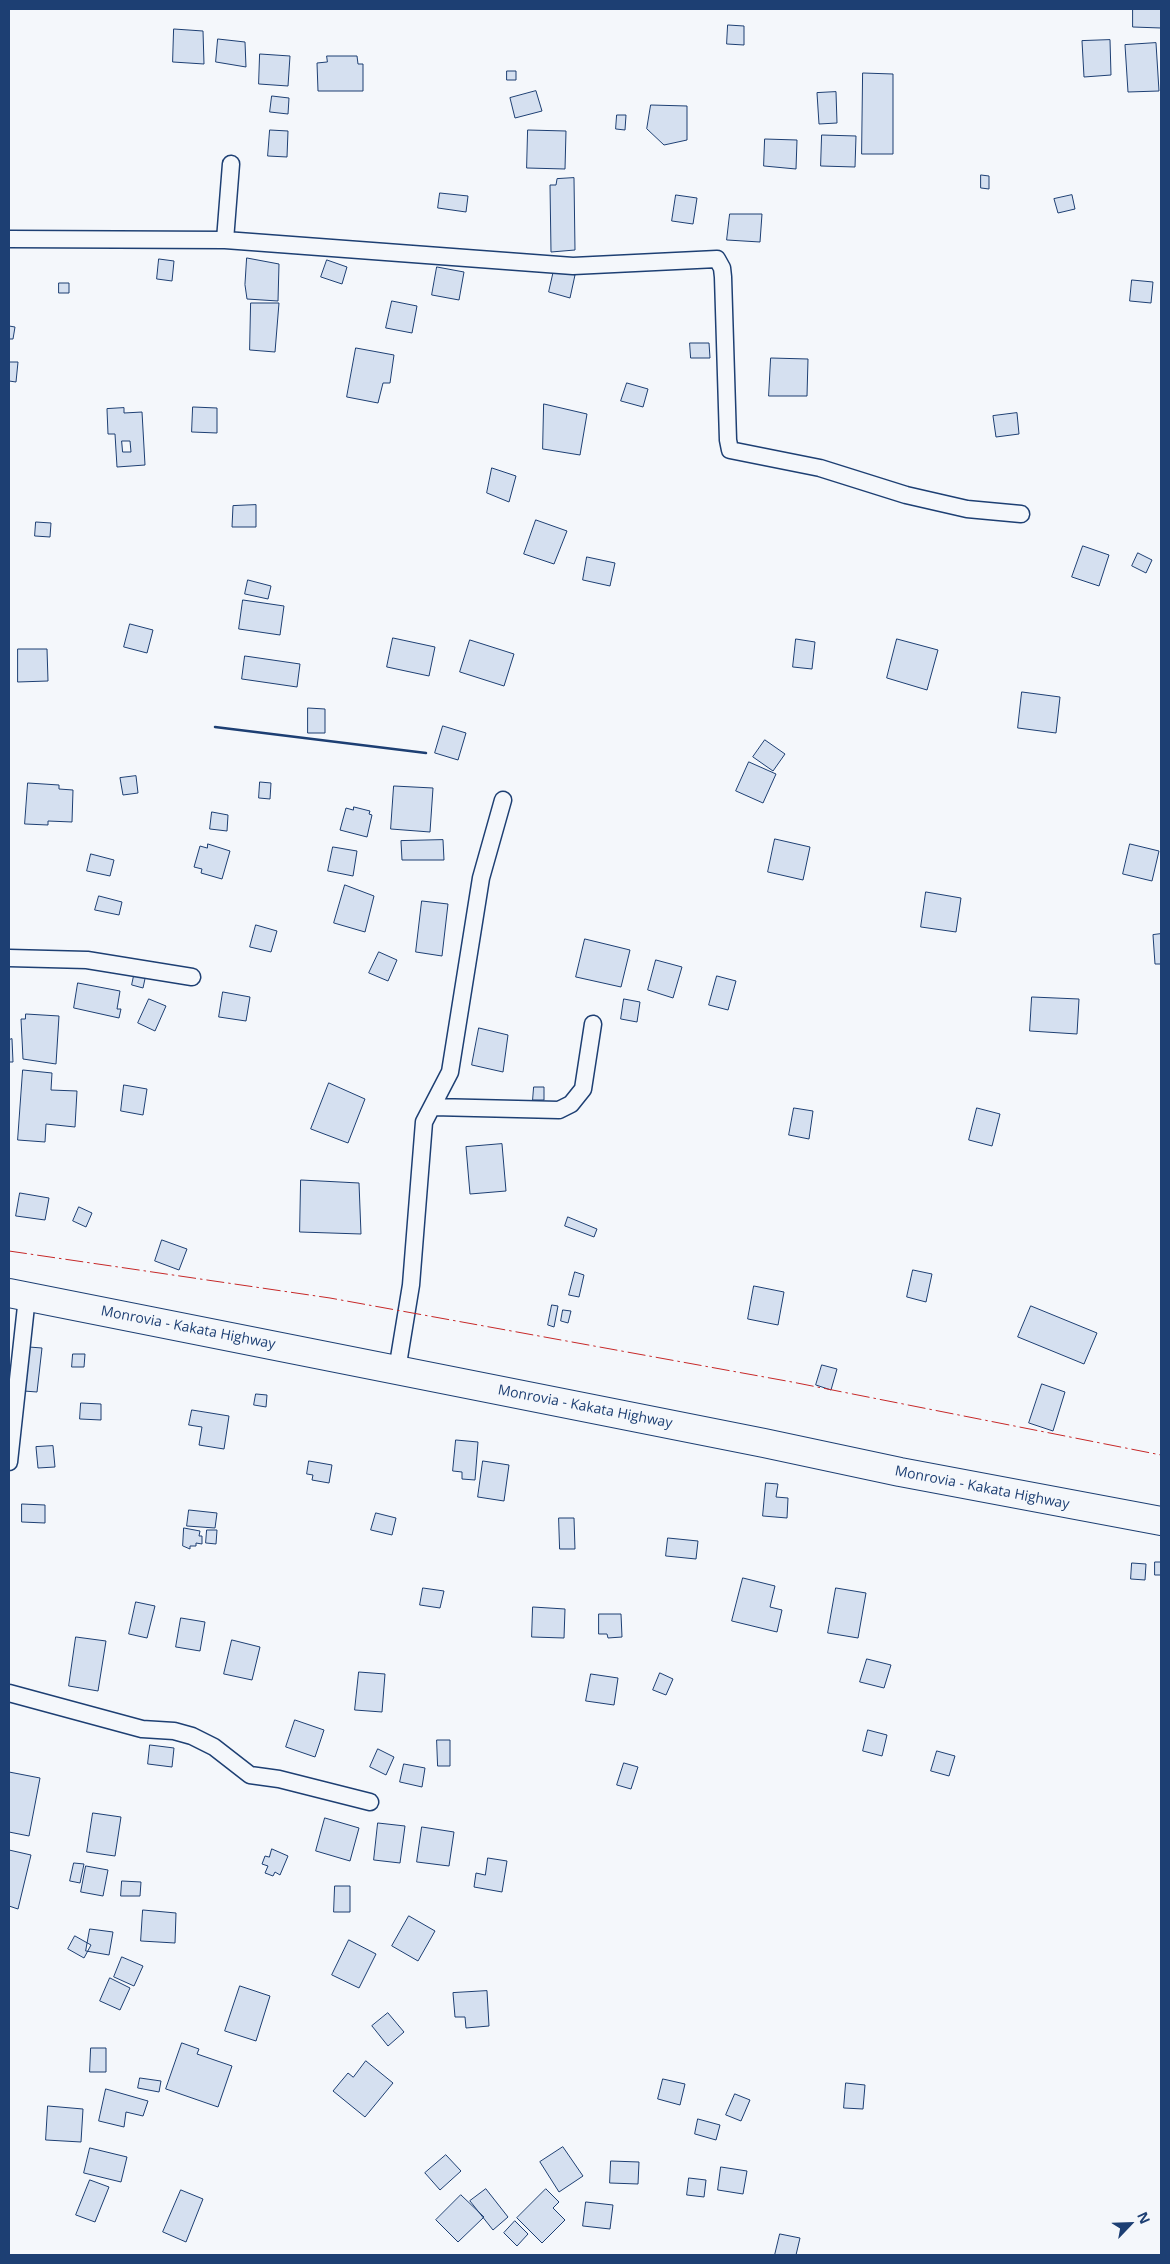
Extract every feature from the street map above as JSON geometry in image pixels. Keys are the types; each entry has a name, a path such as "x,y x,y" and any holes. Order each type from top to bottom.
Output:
{"highway":[{"name":"Monrovia - Kakata Highway","path":"18,1295 755,1441 900,1472 1161,1521"}],"street":[{"path":"225,240 231,164"},
{"path":"9,239 225,240 573,266 717,259 722,268 723,277 728,440 730,450 820,468 906,495 967,509 1021,514"},
{"path":"397,1370 411,1285 424,1122 450,1072 481,878 503,800"},
{"path":"9,958 86,960 192,977"},
{"path":"433,1107 559,1110 571,1104 583,1089 593,1024"},
{"path":"9,1462 18,1295"},
{"path":"9,1693 142,1729 174,1731 192,1736 214,1747 250,1775 279,1779 370,1802"}],"building":[{"path":"1133,9 1161,9 1161,28 1133,27"},
{"path":"728,25 744,26 744,45 727,44"},
{"path":"174,29 203,31 204,64 173,62"},
{"path":"218,39 245,42 246,67 216,62"},
{"path":"1110,40 1111,75 1084,77 1082,41"},
{"path":"1156,43 1159,91 1128,92 1125,45"},
{"path":"260,54 290,56 288,86 259,84"},
{"path":"327,56 357,56 358,64 363,64 363,91 318,91 317,63 327,62"},
{"path":"507,71 516,71 516,80 507,80"},
{"path":"863,73 893,74 893,154 862,154"},
{"path":"536,91 542,111 515,118 510,98"},
{"path":"836,92 837,123 819,124 817,93"},
{"path":"272,96 289,98 288,114 270,112"},
{"path":"651,105 687,106 687,140 664,145 647,129"},
{"path":"617,115 626,115 625,130 616,129"},
{"path":"270,130 288,131 287,157 268,156"},
{"path":"528,130 566,131 565,169 527,168"},
{"path":"822,135 856,136 855,167 821,166"},
{"path":"765,139 797,140 796,169 764,166"},
{"path":"981,175 989,176 989,189 981,188"},
{"path":"574,178 575,250 551,252 550,185 556,185 557,179"},
{"path":"440,193 468,196 466,212 438,208"},
{"path":"676,195 697,198 693,224 672,221"},
{"path":"1072,195 1075,209 1058,213 1054,199"},
{"path":"730,214 762,214 760,242 727,240"},
{"path":"247,258 279,264 278,301 247,299 245,285"},
{"path":"159,259 174,261 172,281 157,279"},
{"path":"327,260 347,267 342,284 321,277"},
{"path":"437,267 464,272 459,300 432,295"},
{"path":"554,270 575,275 570,298 549,292"},
{"path":"1132,280 1153,282 1151,303 1130,301"},
{"path":"59,283 69,283 69,293 59,293"},
{"path":"392,301 417,306 412,333 386,328"},
{"path":"251,303 279,303 275,352 250,350"},
{"path":"9,326 15,327 13,339 9,339"},
{"path":"690,343 709,343 710,358 691,358"},
{"path":"356,348 394,355 390,383 383,383 378,403 347,397"},
{"path":"771,358 808,359 807,396 769,396"},
{"path":"9,362 18,362 16,382 9,381"},
{"path":"627,383 648,389 643,407 621,401"},
{"path":"544,404 587,414 580,455 543,449"},
{"path":"193,407 217,408 217,433 192,432"},
{"path":"124,408 124,413 142,412 145,465 117,467 115,434 108,434 107,409","holes":["122,441 130,441 131,452 123,452"]},
{"path":"1017,413 1019,434 996,437 993,416"},
{"path":"492,468 516,476 509,502 487,493"},
{"path":"256,505 256,527 232,527 233,506"},
{"path":"536,520 567,531 554,564 524,554"},
{"path":"36,522 51,523 50,537 35,536"},
{"path":"1083,546 1109,555 1099,586 1072,577"},
{"path":"1138,553 1152,560 1146,573 1132,566"},
{"path":"587,557 615,563 610,586 583,580"},
{"path":"248,580 271,586 268,599 245,594"},
{"path":"243,600 284,606 280,635 239,629"},
{"path":"130,624 153,630 147,653 124,647"},
{"path":"393,638 435,647 429,676 387,667"},
{"path":"796,639 815,642 812,669 793,667"},
{"path":"897,639 938,650 927,690 887,678"},
{"path":"470,640 514,654 504,686 460,672"},
{"path":"18,649 47,649 48,681 18,682"},
{"path":"245,656 300,664 297,687 242,679"},
{"path":"1022,692 1060,697 1056,733 1018,728"},
{"path":"308,708 325,709 325,733 308,733"},
{"path":"443,726 466,733 458,760 435,753"},
{"path":"765,740 785,754 773,771 753,757"},
{"path":"749,762 776,774 763,803 736,791"},
{"path":"136,776 138,793 123,795 120,778"},
{"path":"260,782 271,783 270,799 259,798"},
{"path":"28,783 59,785 59,789 73,790 72,822 48,821 48,825 25,824"},
{"path":"394,786 433,788 430,832 391,829"},
{"path":"354,807 370,811 369,814 372,815 367,837 340,830 346,808 353,810"},
{"path":"212,812 228,815 227,831 210,829"},
{"path":"775,839 810,847 803,880 768,872"},
{"path":"443,840 444,860 402,860 401,841"},
{"path":"208,844 230,851 222,879 201,873 202,869 194,867 200,846 207,848"},
{"path":"1130,844 1159,851 1152,881 1123,874"},
{"path":"333,847 357,851 353,876 328,871"},
{"path":"91,854 114,860 110,876 87,871"},
{"path":"345,885 374,896 365,932 334,923"},
{"path":"926,892 961,898 956,932 921,927"},
{"path":"99,896 122,902 119,915 95,910"},
{"path":"422,901 448,904 442,956 416,952"},
{"path":"256,925 277,931 271,952 250,947"},
{"path":"1161,934 1161,964 1155,964 1153,935"},
{"path":"585,939 630,950 621,987 576,977"},
{"path":"379,952 397,960 388,981 369,973"},
{"path":"656,960 682,967 673,998 648,990"},
{"path":"135,971 146,974 143,988 132,985"},
{"path":"717,976 736,981 728,1010 709,1005"},
{"path":"78,983 120,991 117,1009 121,1009 119,1018 74,1008"},
{"path":"223,992 250,997 246,1021 219,1017"},
{"path":"1032,997 1079,999 1077,1034 1030,1031"},
{"path":"149,999 166,1006 155,1031 138,1023"},
{"path":"624,999 640,1002 637,1022 621,1019"},
{"path":"26,1014 59,1016 56,1064 23,1059 21,1019 25,1019"},
{"path":"479,1028 508,1035 503,1072 472,1065"},
{"path":"12,1039 13,1062 9,1062 9,1040"},
{"path":"23,1070 52,1073 51,1090 77,1091 75,1127 46,1124 45,1142 18,1140"},
{"path":"329,1083 365,1099 348,1143 311,1129"},
{"path":"124,1085 147,1089 143,1115 121,1111"},
{"path":"534,1087 544,1087 544,1100 533,1100"},
{"path":"794,1108 813,1111 809,1139 789,1135"},
{"path":"977,1108 1000,1114 992,1146 969,1140"},
{"path":"502,1144 506,1191 470,1194 466,1147"},
{"path":"301,1180 359,1183 361,1234 300,1232"},
{"path":"20,1193 49,1198 45,1220 16,1216"},
{"path":"79,1207 92,1213 86,1227 73,1221"},
{"path":"568,1217 597,1229 594,1237 565,1226"},
{"path":"162,1240 187,1249 179,1270 155,1261"},
{"path":"913,1270 932,1274 926,1302 907,1297"},
{"path":"575,1272 584,1275 579,1297 569,1295"},
{"path":"754,1286 784,1292 778,1325 748,1319"},
{"path":"552,1305 558,1306 554,1327 548,1325"},
{"path":"1031,1306 1097,1333 1084,1364 1018,1337"},
{"path":"563,1310 571,1311 568,1323 561,1321"},
{"path":"29,1347 42,1348 37,1392 24,1391"},
{"path":"73,1354 85,1354 84,1367 72,1367"},
{"path":"822,1365 837,1369 831,1390 816,1385"},
{"path":"1042,1384 1065,1392 1053,1431 1029,1423"},
{"path":"256,1394 267,1395 266,1407 254,1405"},
{"path":"81,1403 101,1404 101,1420 80,1419"},
{"path":"192,1410 229,1416 224,1449 199,1445 202,1427 189,1425"},
{"path":"456,1440 478,1442 475,1480 462,1479 462,1472 453,1471"},
{"path":"53,1446 55,1467 38,1468 36,1447"},
{"path":"309,1461 332,1465 329,1483 312,1480 313,1475 307,1474"},
{"path":"483,1461 509,1465 504,1501 478,1497"},
{"path":"766,1483 778,1484 776,1497 788,1498 787,1518 763,1516"},
{"path":"22,1504 45,1505 45,1523 22,1522"},
{"path":"189,1510 217,1513 215,1528 187,1526"},
{"path":"376,1513 396,1518 392,1535 371,1530"},
{"path":"559,1518 574,1518 575,1549 560,1549"},
{"path":"184,1528 200,1531 199,1536 202,1536 202,1544 196,1543 196,1546 190,1546 190,1549 183,1546"},
{"path":"207,1530 217,1530 216,1544 206,1543"},
{"path":"668,1538 698,1541 696,1559 666,1556"},
{"path":"1155,1562 1161,1562 1161,1575 1155,1575"},
{"path":"1132,1563 1146,1564 1145,1580 1131,1579"},
{"path":"743,1578 775,1586 770,1607 782,1610 777,1632 732,1621"},
{"path":"423,1588 444,1591 440,1608 420,1605"},
{"path":"836,1588 866,1593 858,1638 828,1633"},
{"path":"136,1602 155,1606 147,1638 129,1634"},
{"path":"533,1607 565,1609 564,1638 532,1637"},
{"path":"599,1614 621,1614 622,1637 608,1638 607,1634 599,1634"},
{"path":"181,1618 205,1622 200,1651 176,1647"},
{"path":"76,1637 106,1641 98,1691 69,1686"},
{"path":"232,1640 260,1647 252,1680 224,1674"},
{"path":"867,1659 891,1665 884,1688 860,1682"},
{"path":"359,1672 385,1674 382,1712 355,1710"},
{"path":"660,1673 673,1679 666,1695 653,1690"},
{"path":"591,1674 618,1678 614,1705 586,1701"},
{"path":"295,1720 324,1730 315,1757 286,1747"},
{"path":"868,1730 887,1735 882,1756 863,1751"},
{"path":"437,1740 450,1740 450,1766 438,1766"},
{"path":"150,1745 174,1748 172,1767 148,1764"},
{"path":"378,1749 394,1757 386,1775 370,1767"},
{"path":"937,1751 955,1756 949,1776 931,1771"},
{"path":"624,1763 638,1767 631,1789 617,1785"},
{"path":"404,1764 425,1768 422,1787 400,1782"},
{"path":"9,1772 40,1778 29,1836 9,1832"},
{"path":"93,1813 121,1817 115,1856 87,1852"},
{"path":"325,1818 359,1828 350,1861 316,1851"},
{"path":"378,1823 405,1826 400,1863 374,1860"},
{"path":"422,1827 454,1832 449,1866 417,1862"},
{"path":"272,1849 288,1856 280,1875 275,1872 273,1876 265,1873 268,1866 262,1864 265,1856 269,1857"},
{"path":"9,1850 31,1855 18,1909 9,1906"},
{"path":"488,1858 507,1861 502,1892 474,1887 476,1873 485,1875"},
{"path":"74,1863 84,1864 80,1883 70,1881"},
{"path":"86,1866 108,1870 103,1896 81,1892"},
{"path":"122,1881 141,1882 140,1896 121,1896"},
{"path":"335,1886 350,1886 350,1912 334,1912"},
{"path":"143,1910 176,1913 175,1943 141,1941"},
{"path":"409,1916 435,1931 418,1961 392,1946"},
{"path":"90,1929 113,1932 109,1955 86,1951"},
{"path":"75,1936 91,1945 84,1958 68,1949"},
{"path":"349,1940 376,1954 359,1988 332,1975"},
{"path":"122,1957 143,1966 134,1986 114,1977"},
{"path":"110,1978 130,1988 120,2010 100,2001"},
{"path":"240,1986 270,1996 256,2041 225,2031"},
{"path":"487,1991 489,2026 466,2028 465,2017 455,2017 453,1993"},
{"path":"388,2013 404,2032 388,2046 372,2026"},
{"path":"182,2043 199,2049 197,2054 232,2066 218,2107 166,2089"},
{"path":"91,2048 106,2048 106,2072 90,2072"},
{"path":"366,2061 393,2083 365,2117 333,2091 348,2073 353,2077"},
{"path":"140,2078 161,2081 159,2092 138,2088"},
{"path":"663,2079 685,2084 680,2105 658,2099"},
{"path":"846,2083 865,2085 863,2109 844,2108"},
{"path":"106,2089 148,2101 143,2116 126,2112 124,2127 99,2121"},
{"path":"735,2094 750,2100 741,2121 726,2115"},
{"path":"48,2106 83,2109 81,2142 46,2140"},
{"path":"698,2119 720,2125 716,2140 695,2134"},
{"path":"563,2147 583,2176 559,2192 540,2162"},
{"path":"90,2148 127,2157 121,2182 84,2173"},
{"path":"446,2155 461,2171 440,2190 425,2173"},
{"path":"611,2161 639,2162 638,2184 610,2183"},
{"path":"721,2167 747,2171 743,2194 718,2190"},
{"path":"689,2178 706,2180 704,2197 687,2195"},
{"path":"90,2180 109,2187 95,2222 76,2215"},
{"path":"486,2189 508,2217 493,2230 470,2201"},
{"path":"546,2189 559,2202 553,2208 565,2220 542,2243 517,2218"},
{"path":"181,2190 203,2199 186,2242 163,2232"},
{"path":"461,2195 484,2217 458,2242 436,2220"},
{"path":"586,2202 613,2205 610,2229 583,2226"},
{"path":"515,2221 528,2234 517,2246 504,2233"},
{"path":"780,2234 800,2238 796,2255 775,2255"}],"wall":[{"path":"215,727 426,753"}],"power":[{"path":"9,1251 330,1298 792,1382 1161,1455"}]}
